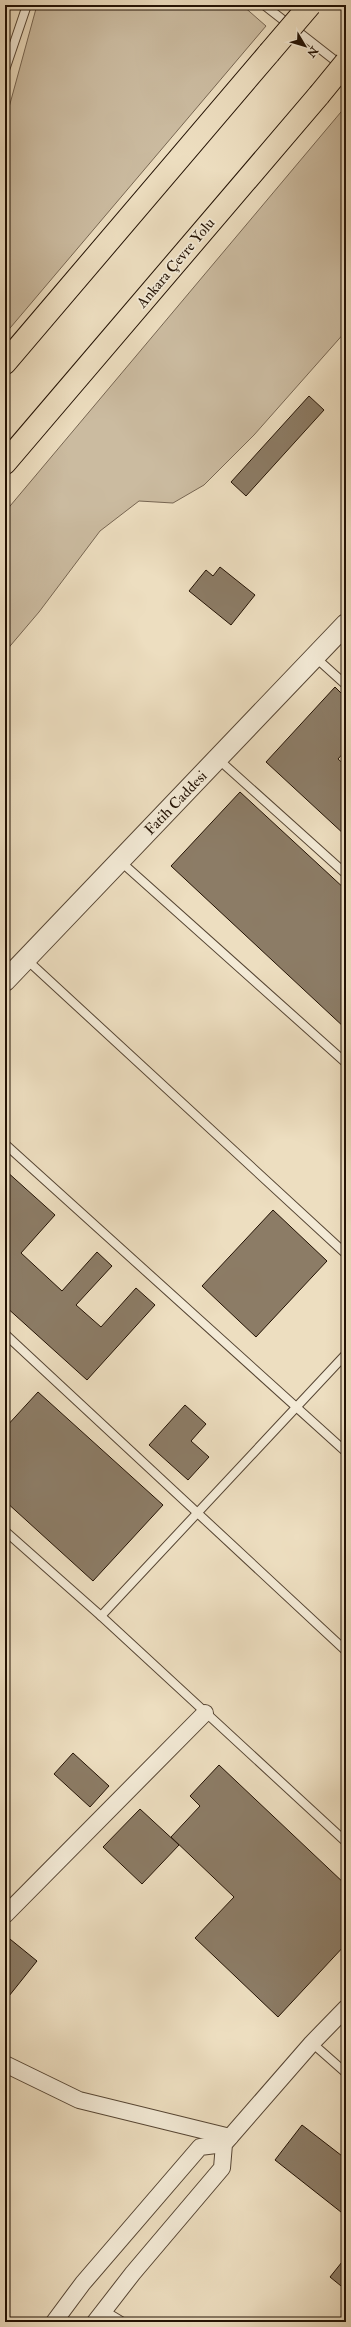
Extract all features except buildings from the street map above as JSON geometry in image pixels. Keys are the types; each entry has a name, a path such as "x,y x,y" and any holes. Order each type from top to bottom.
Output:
{"highway":[{"path":"5,363 310,5"},
{"name":"Ankara Çevre Yolu","path":"5,463 346,62"}],"street":[{"name":"Fatih Caddesi","path":"5,981 346,624"},
{"path":"5,1915 205,1712"},
{"path":"99,2316 222,2168 227,2140 312,2043 346,2008"},
{"path":"5,2064 79,2100 227,2140"},
{"path":"54,2322 83,2283 200,2147 227,2140"}],"lane":[{"path":"5,70 27,5"},
{"path":"264,5 346,69"},
{"path":"315,657 346,685"},
{"path":"218,759 346,874"},
{"path":"120,861 346,1063"},
{"path":"25,959 346,1254"},
{"path":"5,1144 298,1406 346,1452"},
{"path":"5,1334 198,1511 346,1651"},
{"path":"101,1616 346,1354"},
{"path":"5,1531 101,1616 346,1842"},
{"path":"312,2043 346,2073"},
{"path":"99,2316 123,2322"}],"shaded area":[{"path":"37,5 242,5 266,26 5,334 5,122"},
{"path":"346,106 346,331 254,435 204,485 173,503 139,501 100,531 39,612 5,652 5,512"}]}
